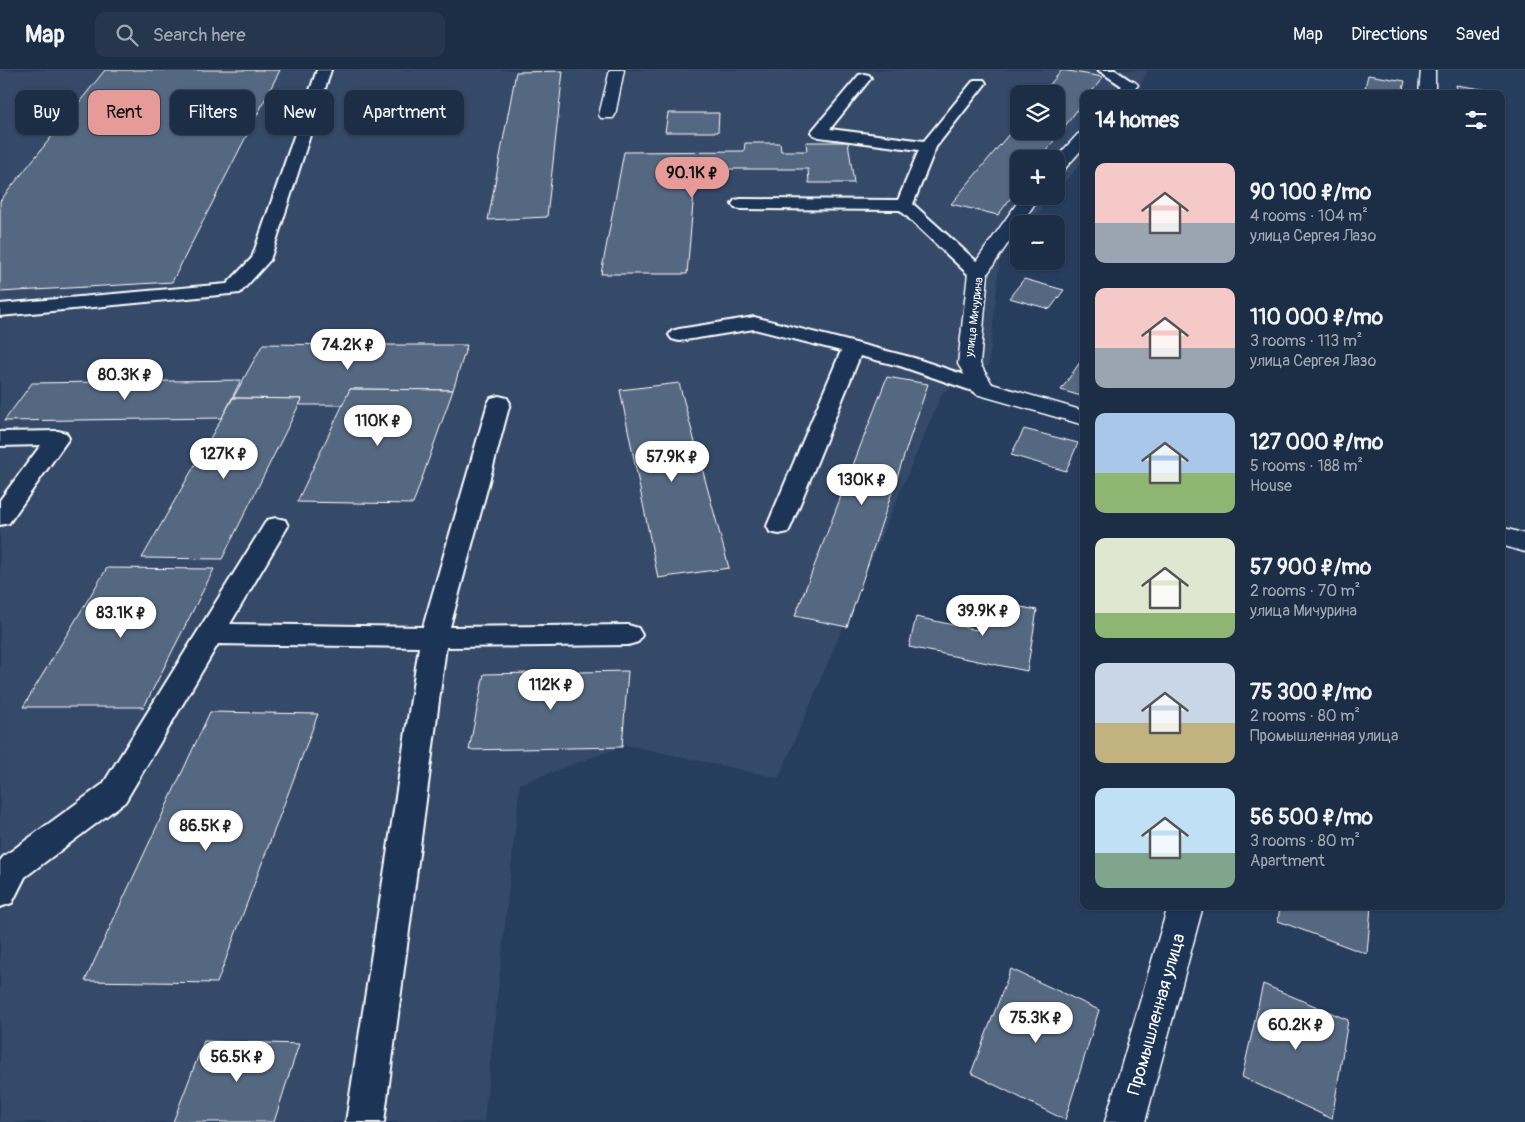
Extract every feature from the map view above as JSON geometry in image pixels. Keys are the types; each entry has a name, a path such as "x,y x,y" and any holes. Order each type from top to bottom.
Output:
{"street":[{"path":"607,115 617,70"},
{"path":"1427,90 1428,70"},
{"path":"1065,158 1080,141"},
{"name":"улица Мичурина","path":"984,389 968,364 978,274 1026,205"},
{"path":"984,389 1080,417"},
{"path":"1505,537 1525,543"},
{"name":"Промышленная улица","path":"1125,1122 1185,910"}],"lane":[{"path":"0,310 233,289 261,260 324,70"},
{"path":"1105,70 1126,89"},
{"path":"864,78 819,132 928,146"},
{"path":"904,205 928,146 979,84"},
{"path":"741,204 904,205 978,274"},
{"path":"679,335 754,323 907,362 984,389"},
{"path":"779,526 853,348"},
{"path":"365,1122 434,637 499,402"},
{"path":"0,439 58,438 0,517"},
{"path":"0,892 14,867 114,793 276,526"},
{"path":"211,634 434,637 628,636"}],"shaded area":[{"path":"0,70 1148,70 1139,90 1080,90 1080,165 1065,182 1065,150 1010,150 1010,205 1044,205 1036,215 1010,215 1010,244 1000,256 989,365 942,393 779,778 626,745 520,784 484,1122 0,1122"}],"building":[{"path":"105,70 280,70 270,90 265,90 265,99 255,119 255,90 170,90 170,135 247,135 172,282 0,292 0,201 53,135 78,135 78,104 88,91 88,135 160,135 160,90 89,90"},
{"path":"1062,70 1103,77 1093,90 1080,90 1080,106 1065,126 1065,85 1050,85"},
{"path":"563,71 547,217 488,220 516,72"},
{"path":"1368,75 1405,81 1403,90 1364,90"},
{"path":"1456,85 1488,90 1457,90"},
{"path":"668,113 719,113 718,132 665,132"},
{"path":"1010,133 1010,140 1054,140 1047,150 1010,150 1010,199 998,215 951,204"},
{"path":"806,142 848,142 854,183 809,183 808,169 696,169 687,274 601,274 624,152 744,151 745,143 780,143 781,151 807,151"},
{"path":"1024,279 1064,290 1050,309 1009,298"},
{"path":"263,344 467,345 453,390 350,389 343,405 299,405 302,399 233,398"},
{"path":"1080,362 1080,396 1061,390"},
{"path":"887,377 928,384 847,627 795,616"},
{"path":"241,380 222,418 4,421 32,383"},
{"path":"679,383 729,568 658,578 620,390"},
{"path":"350,389 453,390 413,504 297,502"},
{"path":"233,398 302,399 222,559 142,558"},
{"path":"1024,429 1078,443 1066,471 1011,455"},
{"path":"107,568 214,569 144,707 23,707"},
{"path":"984,600 1037,610 1027,671 909,647 916,617 977,630"},
{"path":"628,671 622,747 469,750 484,674"},
{"path":"210,712 318,714 217,983 85,981"},
{"path":"1279,910 1371,910 1367,954 1278,921"},
{"path":"1011,969 1099,1010 1065,1120 971,1073"},
{"path":"1263,984 1348,1020 1332,1119 1242,1077"},
{"path":"204,1041 299,1044 274,1122 173,1122"}]}
